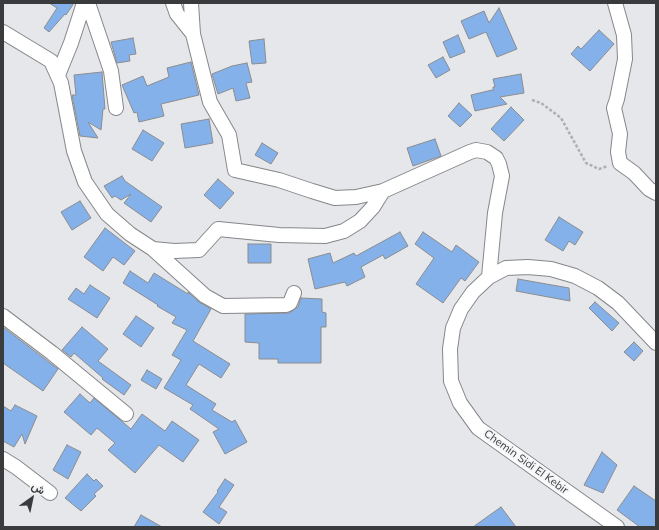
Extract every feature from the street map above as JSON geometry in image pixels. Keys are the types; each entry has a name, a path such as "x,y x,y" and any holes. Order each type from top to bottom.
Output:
{"street":[{"path":"58,75 72,43 84,3"},
{"path":"88,3 111,71 116,108"},
{"path":"172,3 177,14 193,34"},
{"path":"191,3 193,34 210,102 229,135 235,170 279,180 312,192 335,198 356,197 383,191 470,152 481,150 492,155 499,164 502,176 495,213 488,277"},
{"path":"615,3 624,35 624,59 614,108 620,134 618,152 620,163 634,172 649,189 656,193"},
{"path":"3,32 51,61 61,83 74,151 85,182 107,214 130,234 153,249 205,296 223,306 286,305 290,302 294,293"},
{"path":"153,249 174,251 199,250 218,229 279,235 325,236 338,233 360,221 373,207 383,191"},
{"name":"Chemin Sidi El Kebir","path":"617,527 478,428 460,403 451,381 450,349 453,328 461,309 473,292 488,277 506,268 528,267 551,269 575,276 598,288 618,303 656,343"},
{"path":"3,316 52,353 126,414"},
{"path":"3,459 50,493"}],"path":[{"path":"532,100 541,103 561,118 586,163 599,169 620,163"}],"building":[{"path":"49,3 74,3 66,15 65,14 49,32 44,28 57,8"},
{"path":"499,8 517,49 497,57 486,32 469,39 461,21 484,11 489,23"},
{"path":"599,30 614,44 590,71 571,54 578,46 581,49"},
{"path":"458,35 465,52 450,58 443,42"},
{"path":"133,38 136,54 129,55 130,61 117,63 111,42"},
{"path":"264,39 266,63 252,64 249,41"},
{"path":"443,57 450,70 436,78 428,65"},
{"path":"191,62 199,95 161,104 164,116 139,122 137,112 134,113 122,85 143,76 147,86 169,77 167,68"},
{"path":"247,63 252,82 246,83 250,98 236,101 233,88 218,94 212,74 232,66"},
{"path":"102,72 105,109 103,109 101,130 88,122 98,138 80,136 72,95 76,95 74,75"},
{"path":"521,74 524,93 500,97 507,104 475,111 471,95 493,91 493,87 495,87 493,79"},
{"path":"459,103 472,115 460,127 448,116"},
{"path":"511,107 524,120 504,141 491,129"},
{"path":"209,119 213,143 185,148 181,124"},
{"path":"143,130 164,143 152,161 132,149"},
{"path":"435,139 441,156 413,166 407,148"},
{"path":"262,143 278,153 271,164 255,155"},
{"path":"122,176 125,181 162,207 151,222 124,203 131,194 121,200 115,196 112,198 104,186"},
{"path":"218,179 234,193 220,209 204,195"},
{"path":"80,201 91,218 72,230 61,212"},
{"path":"559,217 583,232 575,245 569,241 563,251 545,240"},
{"path":"105,228 135,251 124,265 113,257 103,271 84,257"},
{"path":"400,232 408,246 385,259 383,255 361,267 365,277 347,286 345,282 315,289 308,259 330,253 333,263 354,253 356,256"},
{"path":"423,232 452,252 456,245 479,262 465,281 461,278 443,303 416,284 434,258 415,244"},
{"path":"248,244 271,244 271,263 248,263"},
{"path":"130,271 148,283 154,273 188,294 188,292 199,302 211,309 193,341 230,364 221,378 199,364 186,385 216,404 212,410 232,422 235,420 247,442 225,454 213,432 219,429 190,409 193,405 164,388 181,360 172,355 187,330 172,323 176,317 123,283"},
{"path":"518,279 569,288 570,301 516,291"},
{"path":"90,285 110,298 97,318 68,299 76,288 84,294"},
{"path":"301,298 322,299 322,312 326,313 326,327 321,327 321,363 278,363 278,359 259,359 259,343 245,342 245,314 289,313 298,307"},
{"path":"595,302 619,323 612,331 589,308"},
{"path":"136,316 154,328 141,347 123,334"},
{"path":"3,327 58,369 43,391 3,363"},
{"path":"82,327 108,349 98,361 131,385 124,395 102,379 103,378 74,353 71,357 62,350"},
{"path":"634,342 643,351 634,361 624,352"},
{"path":"147,370 162,379 156,389 141,380"},
{"path":"80,394 90,403 94,398 131,429 142,414 165,431 172,421 199,440 183,462 159,445 135,473 108,450 115,443 97,428 91,435 64,412"},
{"path":"15,405 37,416 25,444 22,434 14,447 3,441 3,406 11,411"},
{"path":"67,445 81,452 68,479 53,470"},
{"path":"602,452 617,465 603,493 584,485"},
{"path":"87,474 94,481 96,479 103,486 94,494 96,496 81,511 65,498"},
{"path":"225,479 234,485 219,507 227,512 219,524 203,512 218,492 217,491"},
{"path":"634,486 656,501 656,527 640,527 617,510"},
{"path":"501,507 516,527 473,527"},
{"path":"141,515 162,527 134,527"}]}
